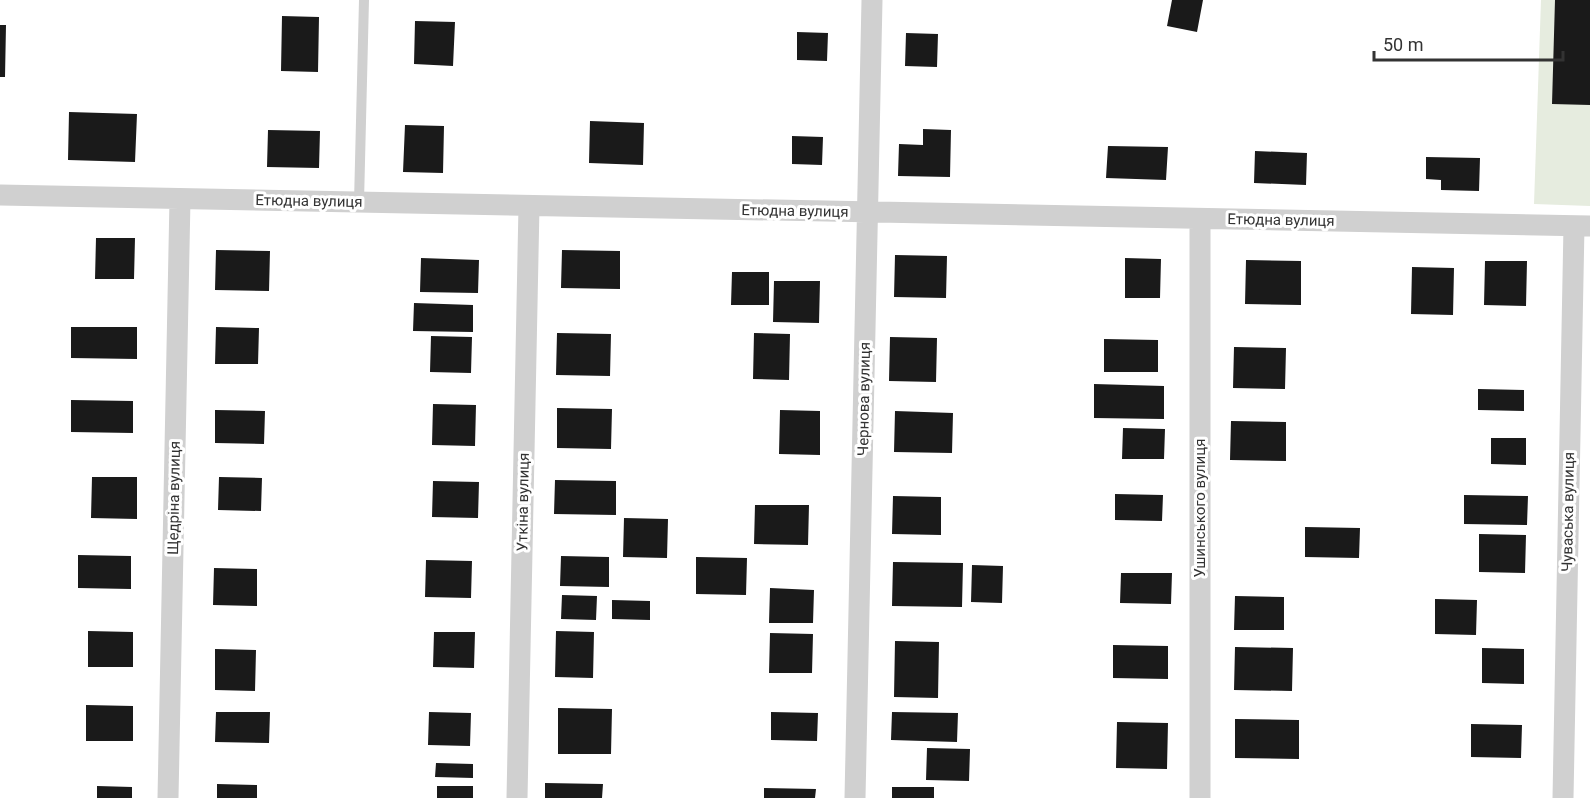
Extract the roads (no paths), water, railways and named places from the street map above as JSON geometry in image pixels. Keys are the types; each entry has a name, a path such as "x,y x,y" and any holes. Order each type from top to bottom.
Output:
{"street":[{"name":"Чернова вулиця","path":"855,798 872,0"},
{"name":"Етюдна вулиця","path":"0,195 1582,226"},
{"name":"Щедріна вулиця","path":"168,798 180,199"},
{"name":"Уткіна вулиця","path":"517,798 529,206"},
{"name":"Ушинського вулиця","path":"1200,219 1200,798"},
{"name":"Чуваська вулиця","path":"1563,798 1582,226"}],"lane":[{"path":"359,202 364,0"}]}
